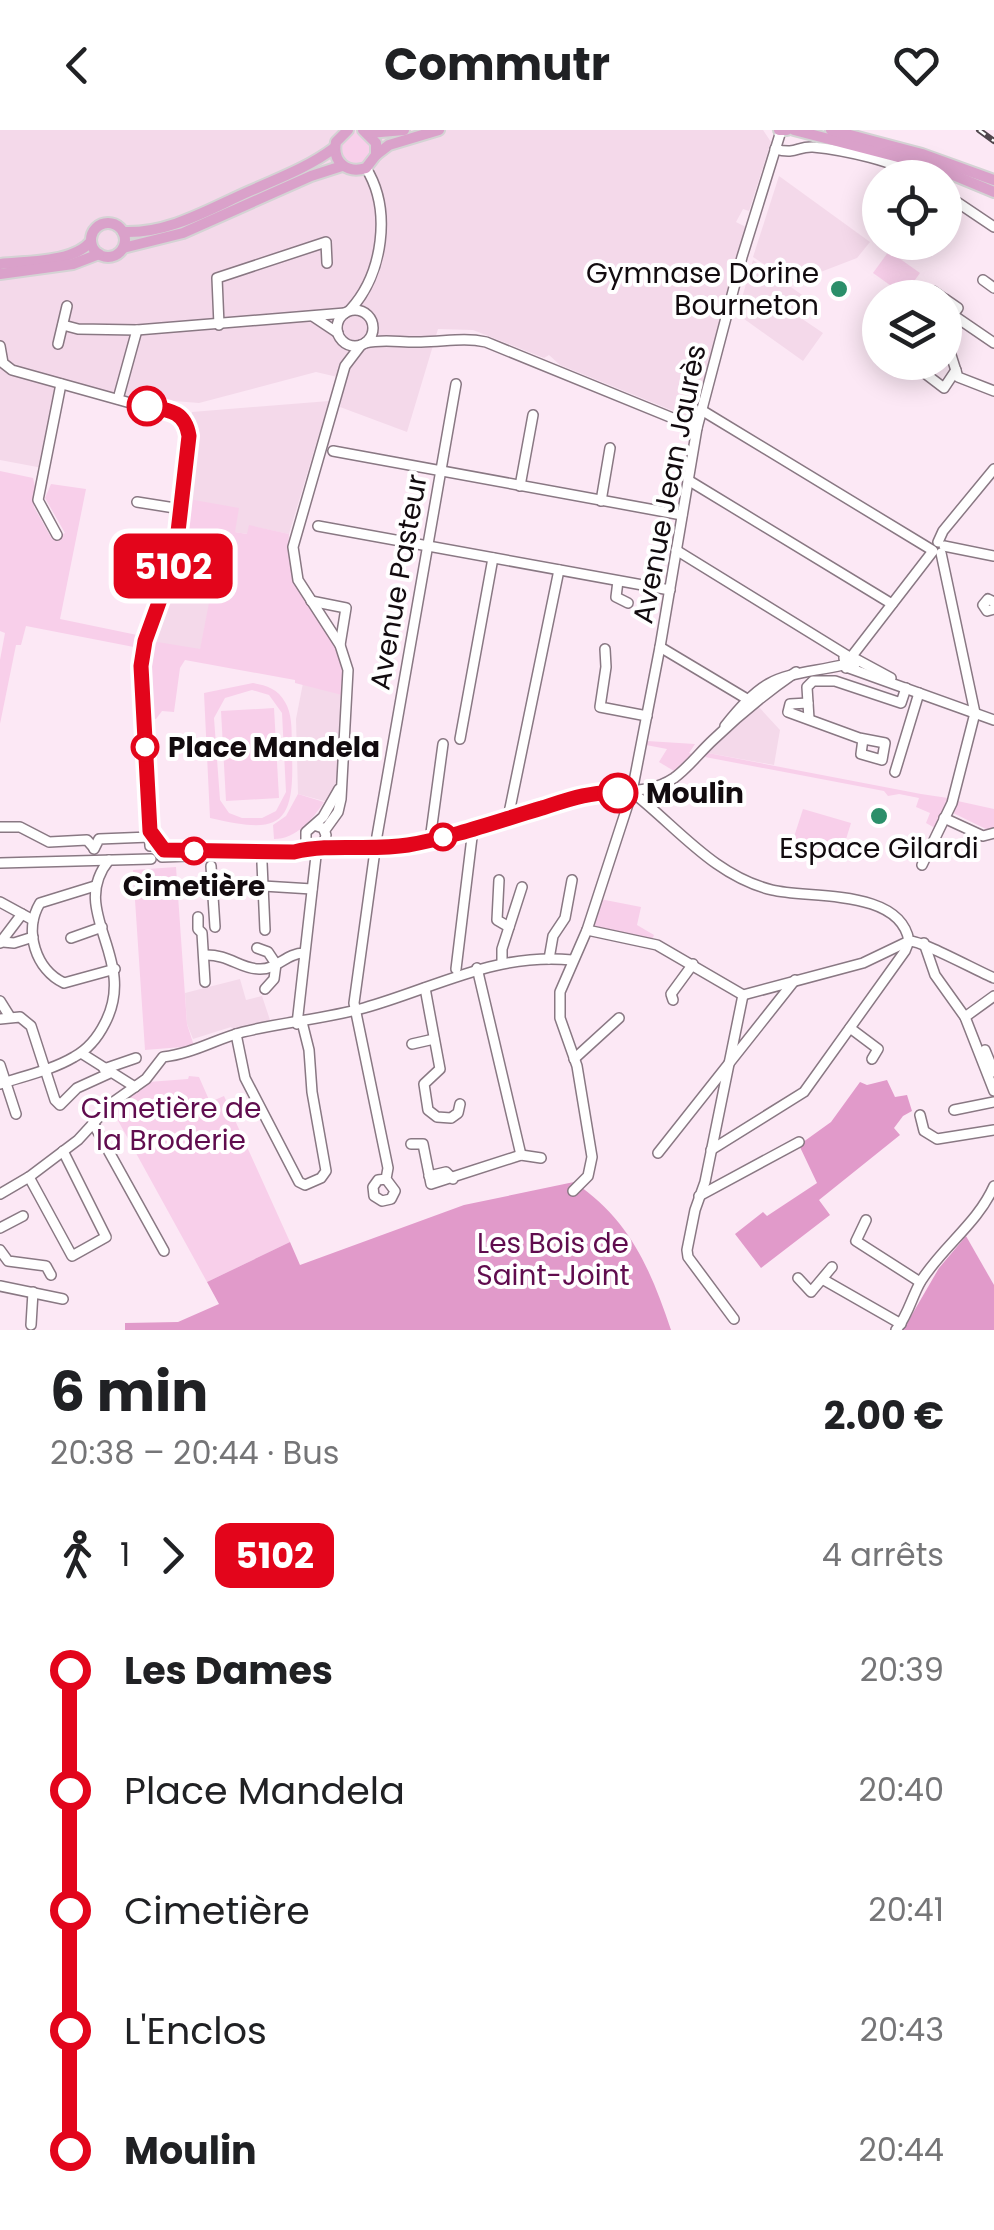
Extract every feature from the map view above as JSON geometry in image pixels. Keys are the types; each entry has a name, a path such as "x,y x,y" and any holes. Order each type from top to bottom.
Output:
{"main road":[{"path":"366,131 404,130"},
{"path":"0,274 73,264 99,254 113,256 123,248 183,233 311,176 342,166 366,168 390,145 438,130"},
{"path":"785,130 929,165 994,192"},
{"path":"831,130 922,154 994,180"},
{"path":"123,232 154,230 202,214 310,164 334,148 345,131"},
{"path":"366,131 376,142 376,155"},
{"path":"334,148 342,166"},
{"path":"0,264 85,249 94,230 102,224 115,224 123,232 123,248"},
{"path":"91,241 99,254"}],"street":[{"name":"Avenue Jean Jaurès","path":"573,1191 588,1176 592,1157 574,1059 560,1018 560,992 587,930 632,792 697,428 741,258 785,130"},
{"path":"776,149 790,154 808,146 870,160"},
{"path":"340,644 298,580 293,564 294,536 345,366 373,330 366,292 382,235 378,195 366,168"},
{"path":"962,205 994,227"},
{"path":"219,325 217,278 326,242 327,263"},
{"path":"983,280 994,288"},
{"path":"345,366 338,322 366,292"},
{"path":"58,344 67,306"},
{"path":"62,325 137,330 360,310 396,339"},
{"path":"314,317 340,337 363,344 396,339 420,342 468,338 486,342 697,428"},
{"path":"962,321 994,343"},
{"path":"118,400 137,330"},
{"path":"0,346 3,362 12,370 118,400 170,410 187,424 189,436 175,558 142,658 154,847"},
{"path":"962,376 994,391"},
{"path":"57,535 38,500 60,384"},
{"name":"Avenue Pasteur","path":"386,1179 388,1168 355,1010 376,847 456,384"},
{"path":"703,411 938,549 994,556"},
{"path":"520,486 533,415"},
{"path":"601,500 610,448"},
{"path":"333,451 682,516"},
{"path":"94,855 98,839 154,847 250,852 285,851 317,839 338,848 430,840 588,794 632,792 670,780 772,680 849,660 938,549 943,531 994,469"},
{"path":"688,480 892,604"},
{"path":"137,502 181,509"},
{"path":"318,526 670,590"},
{"path":"922,865 965,759 975,714 938,549"},
{"path":"676,550 849,660 906,688 994,720"},
{"path":"460,740 493,558"},
{"path":"511,818 559,570"},
{"path":"618,581 616,597 628,603"},
{"path":"236,1034 245,1078 299,1182 305,1185 322,1178 326,1170 309,1050 299,1023 317,839 342,779 348,682 340,644 346,608 311,601"},
{"path":"660,646 752,702"},
{"path":"605,649 600,706 647,716"},
{"path":"809,719 807,687 813,681 835,681 901,703 906,688"},
{"path":"896,772 919,693"},
{"path":"808,704 794,702 788,712 863,739"},
{"path":"430,840 443,744"},
{"path":"632,792 711,861 735,876 784,893 836,896 874,904 904,925 909,941"},
{"path":"944,818 988,834"},
{"path":"0,827 12,826 49,842 87,840 99,874"},
{"path":"456,968 473,829"},
{"path":"0,860 154,847"},
{"path":"94,855 109,860 154,847"},
{"path":"3,1083 46,1070 80,1053 93,1042 108,1017 114,999 115,970 94,900 99,874 109,860"},
{"path":"262,863 264,930"},
{"path":"211,866 214,926"},
{"path":"499,880 496,920 510,927"},
{"path":"548,959 554,936 565,918 572,880"},
{"path":"95,886 40,903 33,920 33,936 43,970 59,981 70,983 115,970"},
{"path":"178,890 263,886 312,889"},
{"path":"502,962 522,887"},
{"path":"0,902 33,920"},
{"path":"496,909 514,912"},
{"path":"2,942 22,914"},
{"path":"198,916 205,982"},
{"path":"71,938 102,927"},
{"path":"587,930 657,944 743,995 862,963 909,941 924,943 994,978"},
{"path":"2,942 14,943 33,936"},
{"path":"711,1150 804,1092 909,941"},
{"path":"924,943 935,976 965,1017 994,1091"},
{"path":"257,948 268,952 276,964 274,979 265,989"},
{"path":"204,955 228,957 257,970 290,955 304,954"},
{"path":"1,1192 63,1151 112,1104 150,1076 160,1059 184,1055 236,1034 355,1010 477,968 502,962 572,960"},
{"path":"669,995 693,964"},
{"path":"477,968 521,1155"},
{"path":"658,1154 795,980"},
{"path":"424,988 440,1069 424,1084 428,1110 443,1118 456,1116"},
{"path":"734,1319 688,1256 743,995"},
{"path":"965,1017 994,996"},
{"path":"0,1001 5,1018 20,1018 32,1026 55,1100 60,1104 77,1088 103,1079 107,1071 136,1058"},
{"path":"574,1059 619,1018"},
{"path":"850,1028 878,1049 872,1059"},
{"path":"412,1044 434,1039"},
{"path":"976,1042 984,1046 994,1072"},
{"path":"80,1053 135,1087"},
{"path":"0,1065 16,1114"},
{"path":"954,1110 994,1102"},
{"path":"456,1116 460,1104"},
{"path":"920,1115 924,1130 938,1139 994,1130"},
{"path":"456,1116 466,1125"},
{"path":"92,1124 164,1251"},
{"path":"699,1196 799,1142"},
{"path":"411,1144 423,1144 431,1184 521,1155 541,1158"},
{"path":"29,1177 72,1256 106,1237 63,1151"},
{"path":"824,1280 898,1327 920,1282 937,1258 972,1225 994,1186"},
{"path":"983,1208 994,1218"},
{"path":"0,1228 22,1216"},
{"path":"866,1220 856,1241 920,1282"},
{"path":"0,1250 8,1261 46,1266 51,1275"},
{"path":"798,1278 811,1292 832,1267"},
{"path":"0,1286 63,1299"},
{"path":"31,1326 32,1292"}],"shaded area":[{"path":"0,130 763,130 771,142 749,211 743,209 736,222 746,227 695,415 686,416 560,365 549,355 544,358 473,330 438,329 407,432 340,407 346,379 316,372 199,403 124,397 66,383 48,469 0,460"},
{"path":"779,176 862,236 862,252 857,258 792,283 753,257"},
{"path":"753,260 805,297 795,314 823,333 803,361 733,311 739,308"},
{"path":"329,401 289,534 250,526 248,534 234,532 183,498 187,424 192,412"},
{"path":"175,558 217,567 200,651 145,641"},
{"path":"304,678 345,686 338,777 328,802 298,794 296,719"},
{"path":"757,705 780,730 774,765 708,753"},
{"path":"240,979 246,1000 262,996 270,1020 193,1039 187,1024 185,993"}],"green space":[{"path":"356,133 367,138 372,149 367,160 356,165 345,160 340,149 345,138"},
{"path":"882,260 902,260 920,273 915,280 883,280 873,273"},
{"path":"0,471 33,478 34,507 52,539 65,533 45,498 51,484 86,489 60,619 142,636 139,648 26,626 21,645 16,645 0,724 0,660 5,633 0,631"},
{"path":"183,498 239,508 235,532 247,534 249,525 289,534 292,573 339,656 342,695 295,680 185,660 180,668 174,712 162,711 156,719 151,718 151,641 200,649 216,567 175,558"},
{"path":"253,683 271,688 285,702 291,721 292,780 290,799 277,820 251,825 210,818 204,693","holes":["252,690 269,695 282,713 286,792 276,811 262,818 242,818 229,813 220,800 214,718 225,698"]},
{"path":"274,708 279,798 226,801 221,711"},
{"path":"647,741 695,744 689,753 692,754 674,771 659,762 667,749 646,745"},
{"path":"708,753 948,798 935,828 926,823 930,813 916,807 919,798 888,796 884,791 705,757"},
{"path":"298,794 324,802 296,832 274,839 273,825 286,816"},
{"path":"953,800 994,809 994,830 949,811"},
{"path":"803,809 851,823 839,862 833,852 816,850 810,860 810,845 793,840"},
{"path":"176,867 187,1024 194,1046 145,1050 133,870"},
{"path":"600,899 641,907 637,925 654,935 652,940 593,928"},
{"name":"Cimetière de la Broderie","path":"199,1077 210,1102 224,1096 290,1242 207,1282 110,1106 148,1082"},
{"path":"887,1080 895,1097 907,1095 912,1111 894,1128 900,1135 819,1200 830,1215 761,1268 735,1234 763,1212 767,1216 817,1183 799,1145 831,1122 860,1082 867,1085"},
{"name":"Les Bois de Saint-Joint","path":"574,1182 610,1212 636,1247 671,1330 125,1330 125,1323 178,1322 219,1304 207,1282 290,1242 300,1265 464,1205"},
{"path":"966,1236 994,1285 994,1330 903,1330 939,1268"}],"railway":[{"path":"979,130 994,141"}],"bus line":[{"name":"5102","path":"147,406 178,412 187,424 189,436 175,558 145,641 141,666 150,831 164,850 294,852 322,845 338,848 408,844 588,794 618,793"}],"place":[{"name":"Gymnase Dorine Bourneton","path":"839,289"},
{"name":"Place Mandela","path":"145,747"},
{"name":"Moulin","path":"618,793"},
{"name":"Espace Gilardi","path":"879,816"},
{"name":"Cimetière","path":"194,851"}]}
